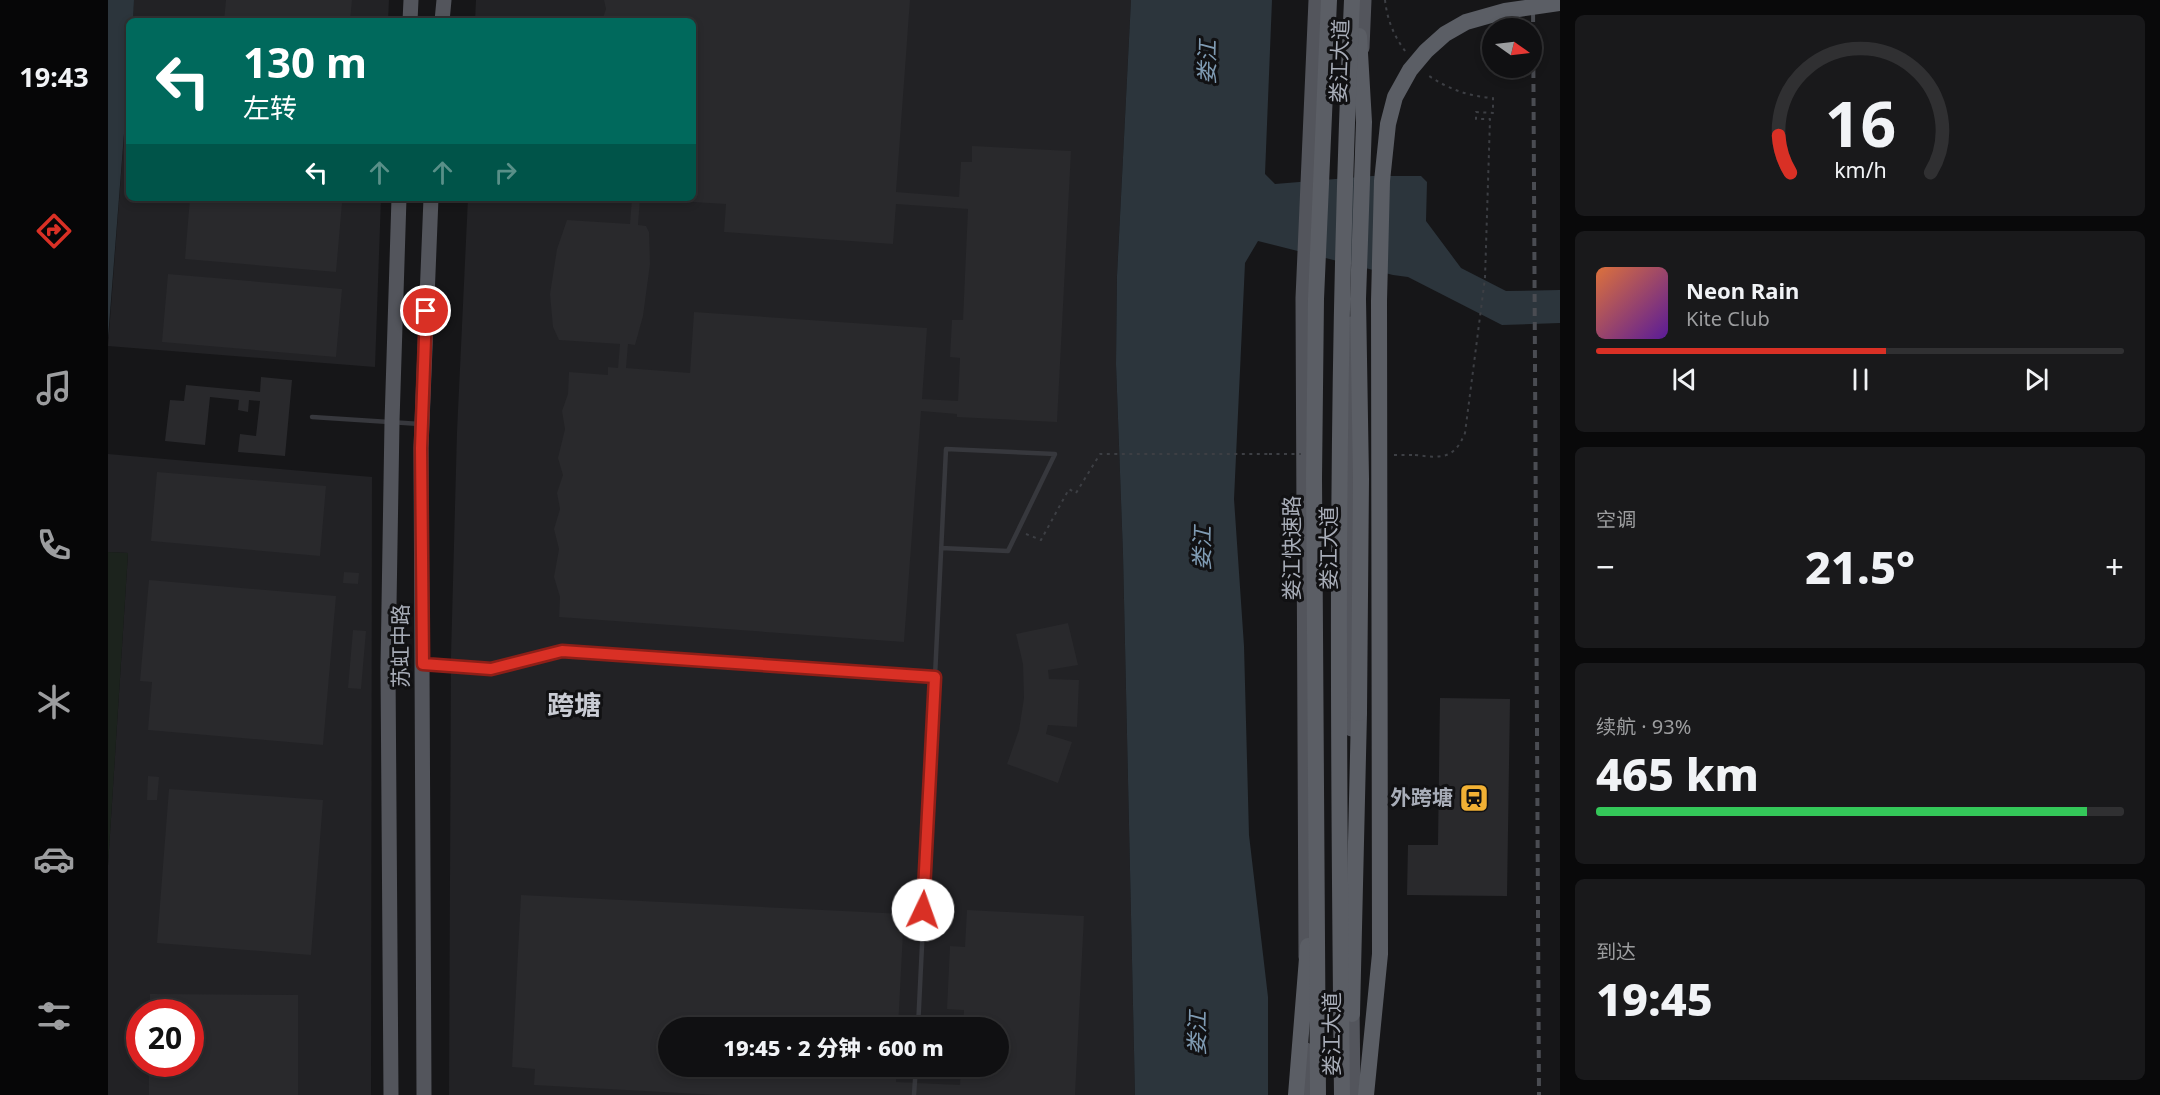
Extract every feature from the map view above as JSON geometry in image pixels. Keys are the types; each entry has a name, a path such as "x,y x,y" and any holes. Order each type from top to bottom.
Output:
{"highway":[{"name":"娄江快速路","path":"1318,1095 1314,490 1316,298 1329,0"},
{"path":"1342,1095 1339,445 1341,287 1352,0"},
{"path":"1352,1014 1359,713 1361,479 1358,299 1364,122 1357,0"},
{"path":"1366,1095 1380,954 1379,301 1382,182 1389,115 1410,70 1445,34 1466,22 1505,11 1560,3"},
{"path":"1296,1095 1317,837"}],"main road":[{"path":"410,18 411,0"},
{"path":"442,18 444,0"},
{"name":"娄江大道","path":"1306,1095 1303,298 1316,0"},
{"name":"娄江大道","path":"1353,1095 1349,479 1352,270 1364,0"},
{"name":"苏虹中路","path":"391,1095 388,667 399,201"},
{"name":"苏虹中路","path":"424,1095 422,424 431,201"}],"lane":[{"path":"312,417 422,424"},
{"path":"919,1017 941,548 946,449 1055,454 1008,551 941,548"},
{"path":"423,664 491,669 562,651 935,677"},
{"path":"914,1095 915,1077"}],"path":[{"path":"1415,455 1443,457 1454,453 1465,433 1486,265 1490,119 1476,119 1476,112 1493,113 1493,98"},
{"path":"1018,531 1041,540 1069,489 1076,493 1100,454 1269,454"}],"shaded area":[{"path":"134,0 389,0 388,18 133,18"},
{"path":"476,0 1131,0 1117,276 1116,364 1123,554 1135,1095 449,1095 451,657 457,432 468,201 696,201 696,18 475,18"},
{"path":"126,109 126,201 381,201 375,367 108,346"},
{"path":"108,454 372,477 371,1095 108,1095 108,865 128,553 108,552"},
{"path":"108,552 128,553 108,865"}],"water":[{"path":"108,0 134,0 133,18 126,18 126,108 108,338"},
{"name":"娄江","path":"1131,0 1272,0 1265,174 1275,184 1372,176 1421,176 1427,182 1426,221 1461,268 1506,291 1560,290 1560,323 1502,325 1408,277 1258,241 1245,263 1234,499 1244,646 1249,835 1268,997 1268,1095 1135,1095 1123,554 1116,364 1117,276"}],"building":[{"path":"226,0 352,0 350,18 224,18"},
{"path":"604,0 910,0 896,192 959,197 961,162 972,162 972,146 1071,151 1057,422 957,417 957,414 921,411 904,642 559,617 560,597 554,577 559,549 554,529 560,509 557,493 563,475 558,458 565,429 562,411 568,394 569,372 608,375 608,367 618,368 620,344 559,340 553,327 550,294 557,249 567,220 630,224 632,201 640,201 638,225 646,226 649,232 650,264 643,316 635,345 628,344 626,368 690,373 694,312 927,328 922,399 958,401 960,358 950,357 952,320 963,320 968,209 896,204 893,244 724,232 726,204 676,201 696,201 696,18 603,18 606,9"},
{"path":"190,201 342,203 336,272 185,259"},
{"path":"168,274 342,289 336,357 162,342"},
{"path":"261,377 292,380 285,456 238,452 240,434 256,436 260,401 249,400 248,412 238,410 239,400 210,397 205,445 165,441 170,400 184,401 186,385 260,392"},
{"path":"157,472 326,486 320,556 151,541"},
{"path":"344,572 359,573 358,584 343,583"},
{"path":"149,580 336,596 323,745 148,730 152,682 140,681"},
{"path":"1068,623 1078,665 1048,670 1049,679 1079,680 1077,727 1048,725 1046,734 1072,742 1058,783 1007,764 1019,730 1024,698 1023,664 1016,634"},
{"path":"353,630 366,631 361,689 348,688"},
{"name":"外跨塘","path":"1440,698 1510,699 1507,896 1407,895 1408,845 1438,845"},
{"path":"148,776 159,777 157,800 147,800"},
{"path":"169,789 323,800 311,955 157,943"},
{"path":"521,895 904,914 899,1017 658,1017 658,1077 896,1077 896,1082 960,1085 960,1077 1009,1077 1009,1017 964,1017 964,1010 947,1009 950,946 965,947 967,910 1084,916 1075,1095 718,1095 534,1085 535,1069 512,1067"},
{"path":"150,994 298,995 298,1095 149,1095 149,1077 204,1077 204,999 150,999"}],"railway":[{"path":"1533,0 1539,1095"}],"place":[{"name":"外跨塘","path":"1474,798"}],"district":[{"name":"跨塘","path":"574,706"}],"route":[{"path":"426,311 421,448 423,664 491,669 562,651 935,677 923,910"}]}
